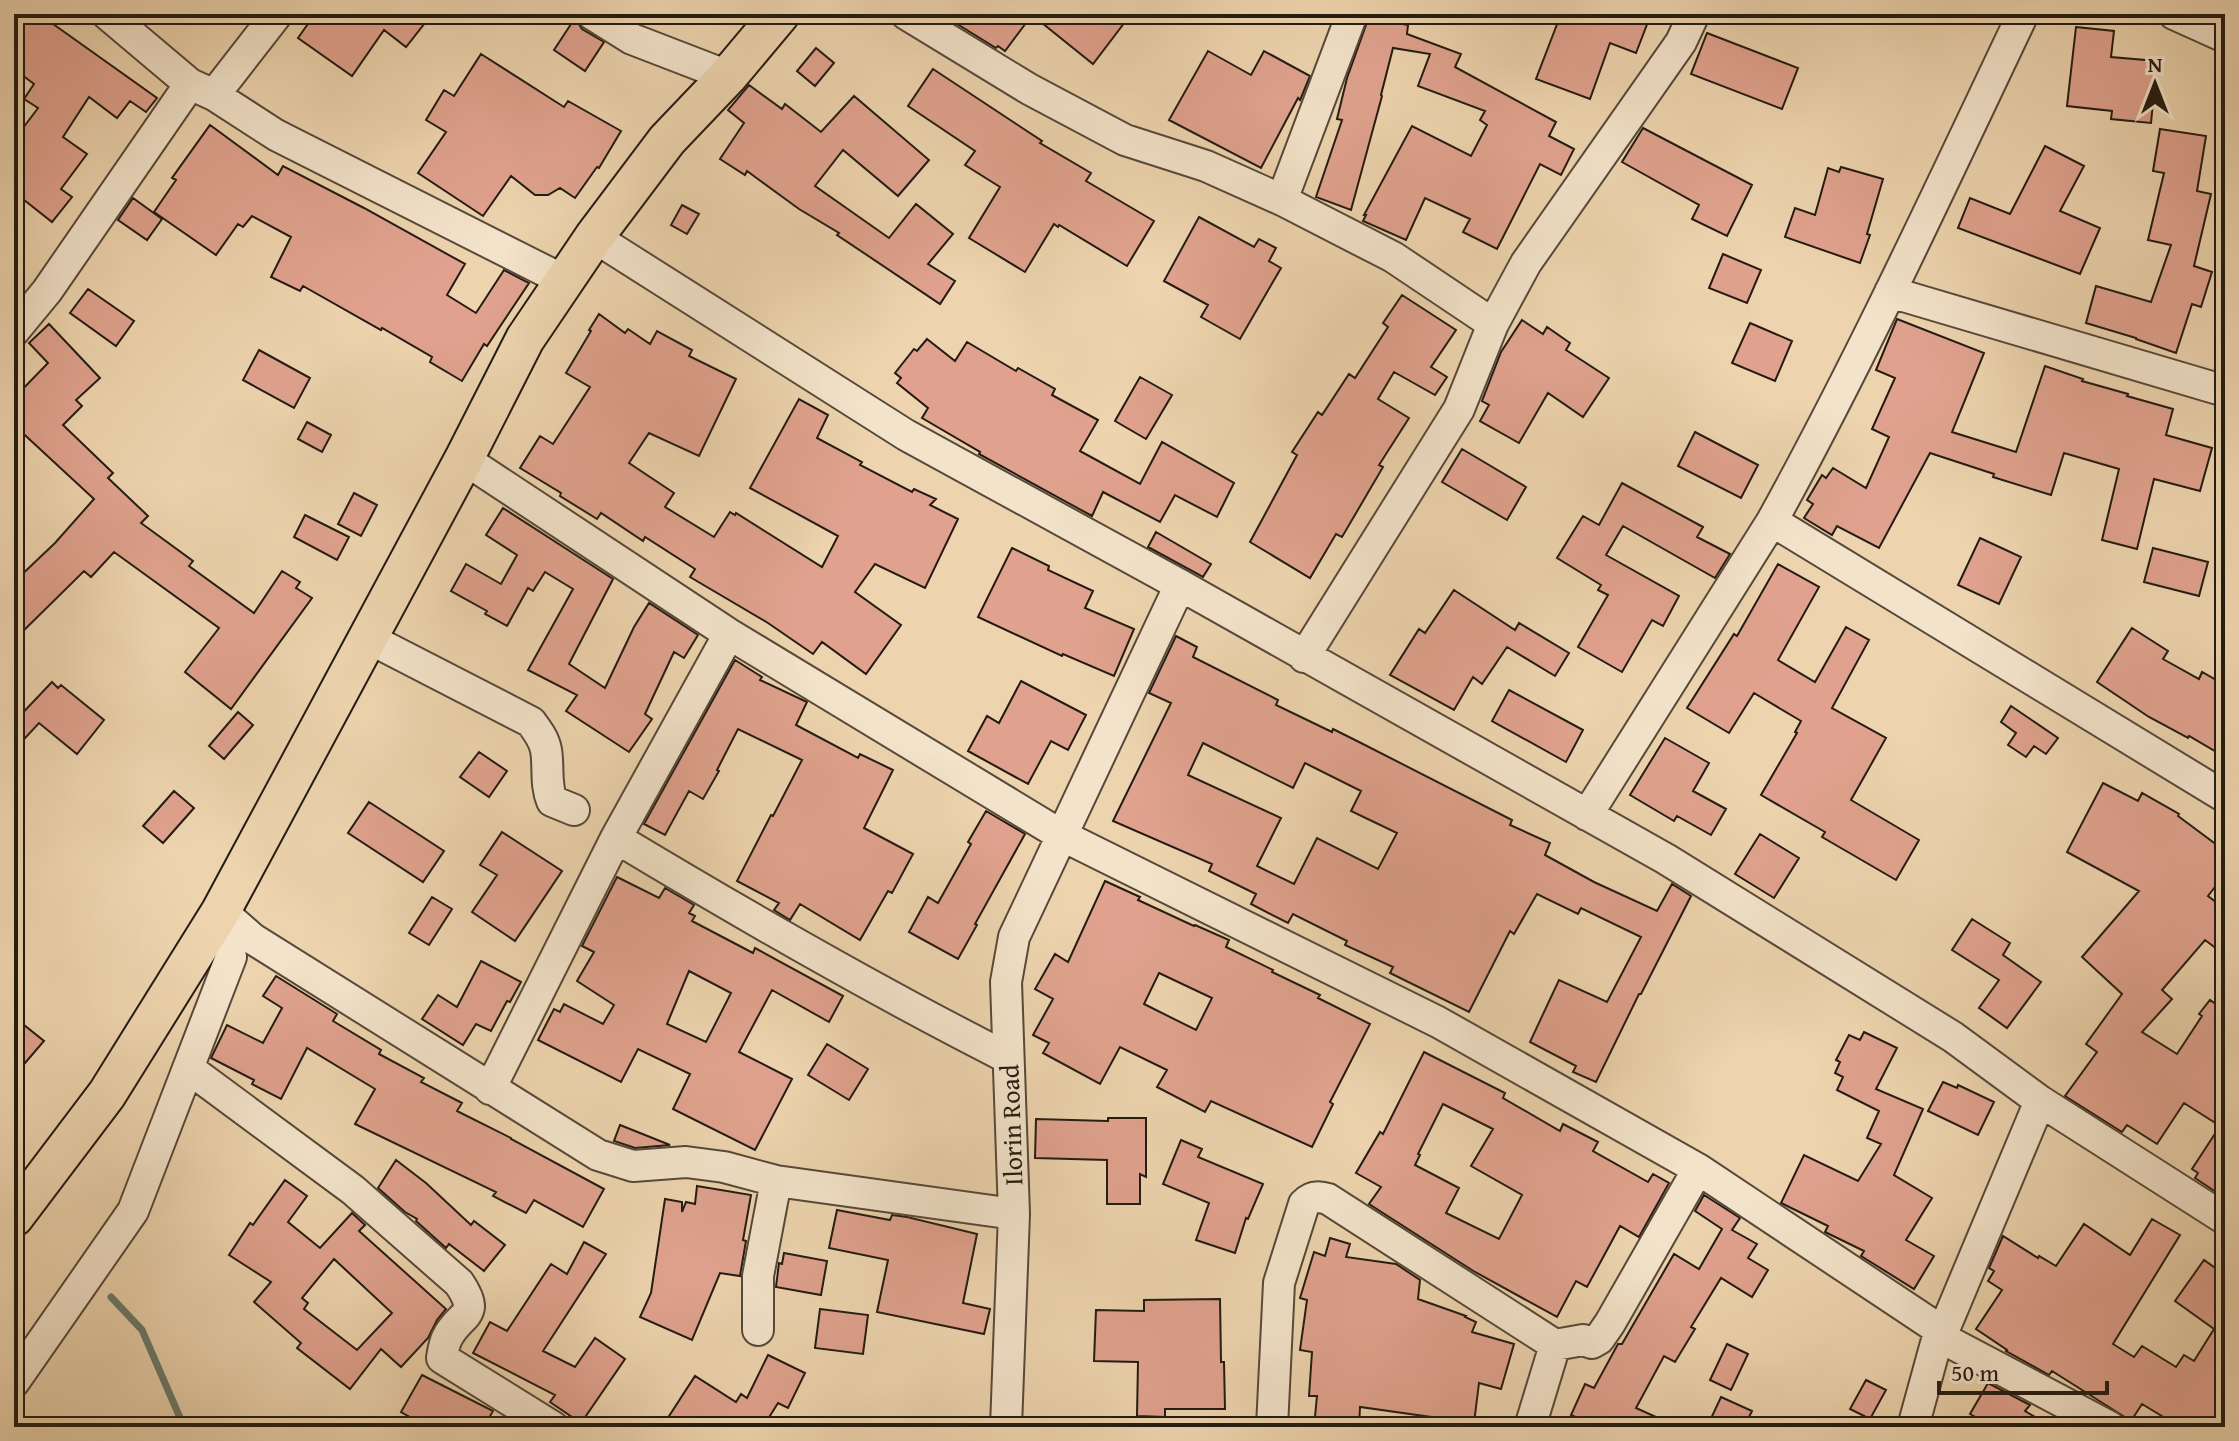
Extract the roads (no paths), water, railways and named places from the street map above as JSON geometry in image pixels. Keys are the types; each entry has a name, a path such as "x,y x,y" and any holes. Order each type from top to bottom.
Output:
{"main road":[{"path":"14,1217 107,1094 221,911 464,459 525,339 594,237 667,140 728,76 780,14"}],"street":[{"path":"107,14 202,90 276,135 565,281"},
{"path":"14,331 202,90 277,14"},
{"path":"592,14 632,39 728,76"},
{"path":"906,14 1029,89 1125,140 1206,166 1282,200 1393,257 1493,324"},
{"path":"1282,200 1352,14"},
{"path":"1304,657 1459,409 1493,324 1526,263 1681,42 1694,14"},
{"path":"1587,815 1772,521 1890,292 2023,14"},
{"path":"2174,14 2225,37"},
{"path":"594,237 906,435 1180,585 1679,867 1953,1037 2040,1101 2225,1219"},
{"path":"1890,292 2225,391"},
{"path":"464,459 729,634 1061,835 1438,1022 1698,1169 1941,1334 2110,1427"},
{"path":"1772,521 2225,797"},
{"name":"Ilorin Road","path":"1006,1427 1014,1214 1006,982 1014,937 1180,585"},
{"path":"490,1089 616,838 729,634"},
{"path":"366,637 531,722 546,748 548,791 552,801 574,810"},
{"path":"616,838 759,924 924,1016 1008,1058"},
{"path":"14,1382 133,1211 231,957 221,911"},
{"path":"221,911 253,939 598,1155 633,1166 686,1162 724,1167 776,1181 1014,1214"},
{"path":"188,1068 353,1190 459,1283 469,1298 468,1313 447,1338 442,1358 553,1427"},
{"path":"1913,1427 1941,1334 2040,1101"},
{"path":"1272,1427 1279,1283 1304,1204 1314,1197 1328,1199 1555,1345 1583,1340 1592,1343 1599,1339 1698,1169"},
{"path":"758,1330 758,1276 776,1181"},
{"path":"1530,1427 1555,1345"}],"waterway":[{"path":"111,1297 142,1330 184,1427"}]}
